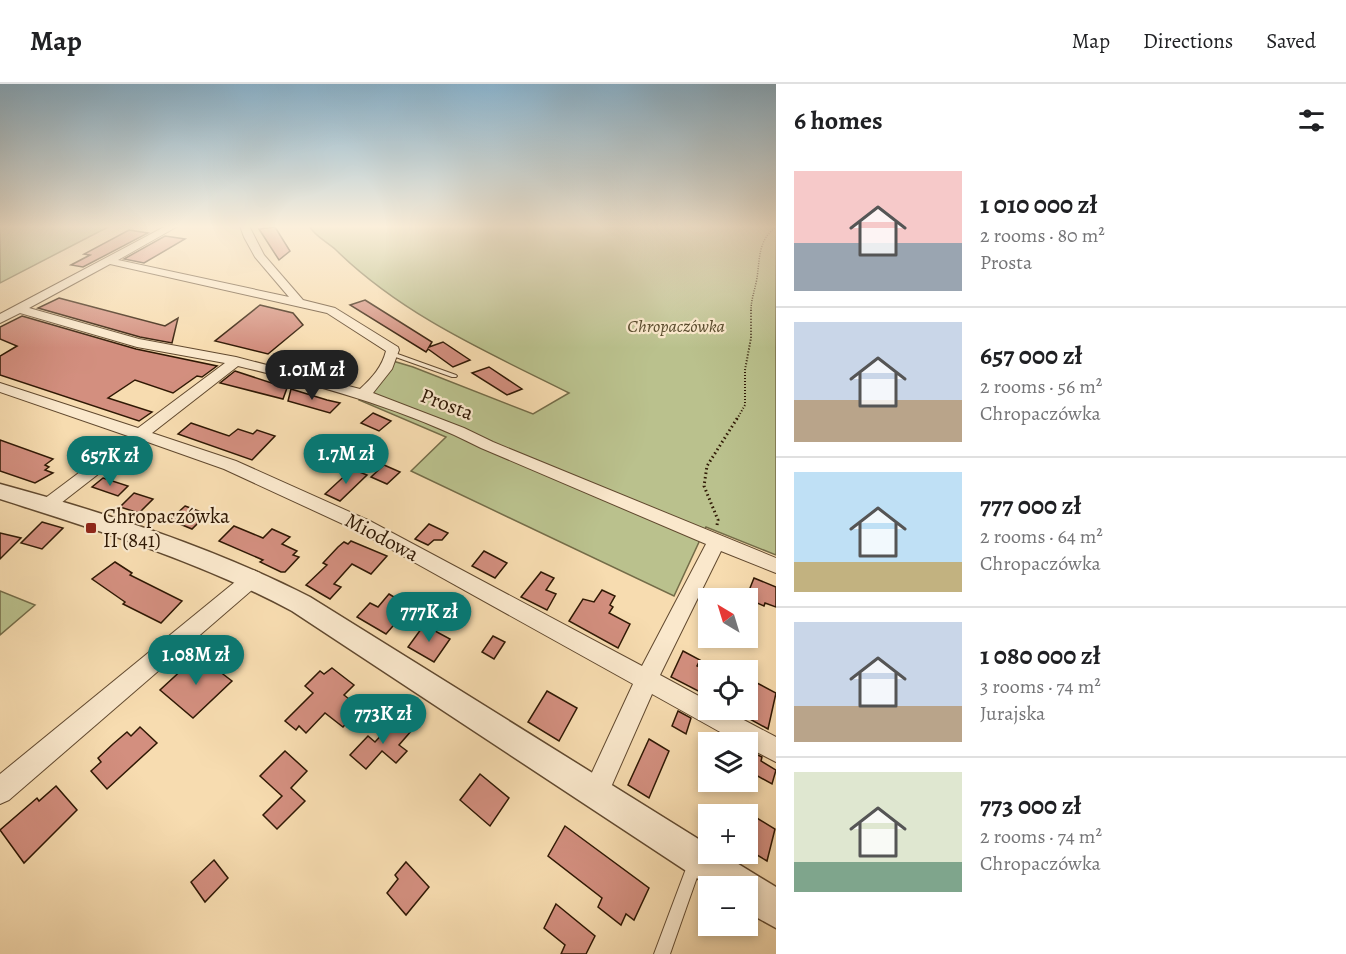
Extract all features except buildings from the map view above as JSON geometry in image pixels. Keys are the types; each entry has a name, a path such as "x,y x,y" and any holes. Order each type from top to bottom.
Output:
{"street":[{"path":"7,313 98,267"},
{"path":"135,267 331,310 392,352 391,360 375,384 363,394"},
{"path":"268,267 298,302"},
{"name":"Prosta","path":"7,313 137,343 236,361 363,394 459,431 487,445 776,566"},
{"path":"46,506 236,361"},
{"name":"Miodowa","path":"0,387 230,465 364,526 776,750"},
{"path":"0,491 176,549 253,578 301,604 725,876"},
{"path":"595,794 646,681 716,542"},
{"path":"0,791 253,578"},
{"path":"758,897 776,909"}],"lane":[{"path":"392,352 454,376"},
{"path":"662,954 697,858"}],"path":[{"path":"712,508 704,486 707,466 723,444 745,405 745,370 751,339 751,297 757,279 757,267"}],"green space":[{"path":"0,267 32,267 0,283"},
{"name":"Chropaczówka","path":"355,267 776,267 776,555 706,527 674,596 411,471 446,437 359,400 386,359 413,367 533,414 569,393 446,330 389,294"},
{"path":"0,591 35,605 0,635"}],"place":[{"name":"Chropaczówka II (841)","path":"91,528"}]}
